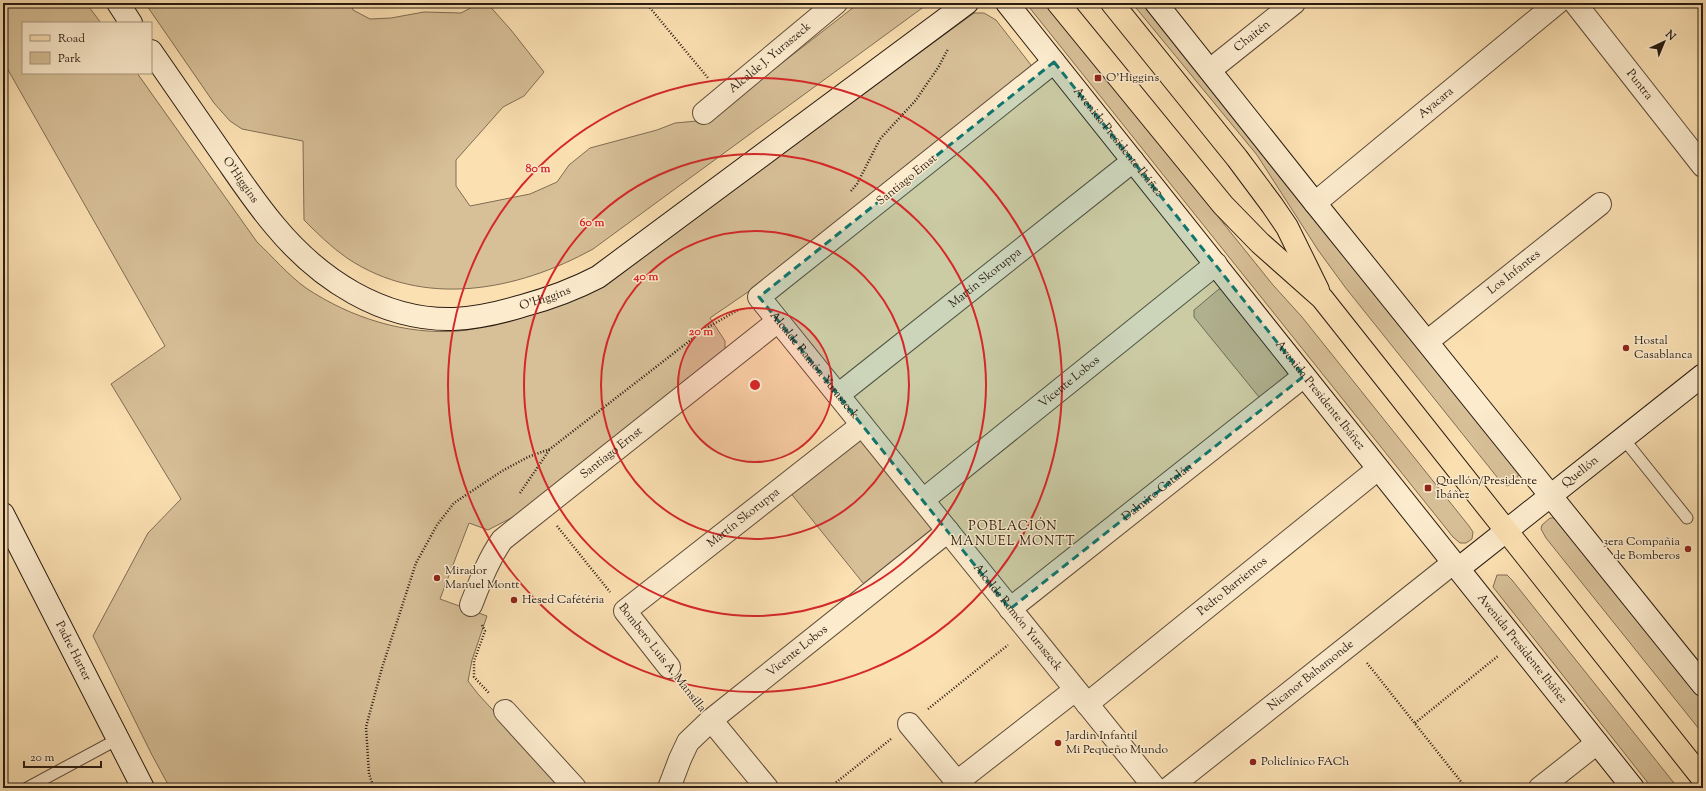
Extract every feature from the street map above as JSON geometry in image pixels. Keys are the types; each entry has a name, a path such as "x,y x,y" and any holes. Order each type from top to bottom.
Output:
{"main road":[{"path":"1058,3 1223,205 1260,243 1322,298 1703,779"},
{"path":"1112,3 1237,158 1272,205 1286,226 1322,298"}],"street":[{"path":"118,3 130,22"},
{"name":"Alcalde J. Yuraszeck","path":"704,113 836,3"},
{"name":"O'Higgins","path":"152,52 274,226 317,269 340,285 377,305 413,316 453,319 491,314 513,309 560,294 598,277 967,3"},
{"name":"Avenida Presidente Ibáñez","path":"1007,3 1633,788"},
{"path":"1156,3 1315,203 1428,341 1703,684"},
{"name":"Chaitén","path":"1210,70 1294,3"},
{"name":"Ayacara","path":"1315,203 1557,3"},
{"name":"Puntra","path":"1575,3 1703,166"},
{"name":"Santiago Emst","path":"759,298 1054,62"},
{"name":"Martín Skoruppa","path":"838,395 1133,161"},
{"name":"Los Infantes","path":"1428,341 1600,204"},
{"name":"Vicente Lobos","path":"923,500 1216,264"},
{"name":"Alcalde Ramón Yuraszeck","path":"759,298 1154,788"},
{"name":"Santiago Ernst","path":"471,605 481,579 502,540 543,509 778,321"},
{"name":"Quellón","path":"1455,566 1506,530 1703,375"},
{"name":"Dalmiro Catalán","path":"1010,609 1304,376"},
{"name":"Martín Skoruppa","path":"625,611 862,426"},
{"name":"Pedro Barrientos","path":"959,785 1081,697 1378,468"},
{"name":"Padre Harter","path":"3,514 143,788"},
{"name":"Vicente Lobos","path":"669,788 688,742 711,720 948,531"},
{"name":"Nicanor Bahamonde","path":"1169,788 1351,644 1455,566"},
{"name":"Bombero Luis A. Mansilla","path":"625,611 669,667"},
{"path":"505,711 575,788"},
{"name":"Bombero Luis A. Mansilla","path":"711,720 767,788"},
{"path":"909,724 959,785"},
{"path":"1540,788 1597,743"}],"lane":[{"path":"1623,438 1687,518"},
{"path":"27,788 118,739"}],"path":[{"path":"646,3 723,97"},
{"path":"847,196 857,184 869,157 880,139 916,100 939,66 948,47"},
{"path":"374,788 369,774 366,727 384,661 416,563 446,513 454,503 502,471 528,457 550,449 705,329 759,298"},
{"name":"Bombero Luis A. Mansilla","path":"543,509 625,611"},
{"path":"471,605 485,631 474,661 474,677 505,711"},
{"path":"1351,644 1466,788"},
{"path":"1415,724 1498,656"},
{"name":"Bombero Luis A. Mansilla","path":"669,667 711,720"}],"highlighted area":[{"path":"1054,62 1304,376 1010,609 759,297"}],"green space":[{"path":"3,3 86,3 100,22 22,22 22,74 138,74 257,242 299,283 323,299 360,316 399,327 439,332 478,328 536,312 819,126 974,13 984,13 996,20 1031,65 1032,69 761,283 710,318 725,341 725,351 515,516 488,530 469,523 440,599 487,616 472,660 468,681 478,694 565,788 170,788 93,636 148,533 181,499 111,384 165,346 3,61"},
{"path":"145,3 350,3 353,10 370,19 391,18 424,12 461,13 480,3 487,3 511,30 544,72 524,96 503,107 456,160 456,186 470,206 530,194 557,182 569,165 590,148 657,130 675,123 697,121 727,106 859,3 929,3 593,249 564,264 502,284 470,288 438,289 407,284 376,274 347,258 314,230 304,220 303,141 242,129 230,121 214,103"},
{"path":"1029,3 1046,3 1273,285 1302,317 1469,526 1473,532 1472,539 1466,543 1460,543 1453,537 1029,7"},
{"path":"1132,3 1145,3 1519,473 1516,482 1507,486 1501,482 1345,287 1318,250 1257,155"},
{"path":"1219,289 1225,290 1291,371 1291,378 1264,399 1259,397 1194,317 1194,310"},
{"path":"862,433 940,530 867,588 789,491"},
{"path":"1550,518 1554,518 1562,525 1703,702 1703,734 1546,538 1541,529 1542,525"},
{"path":"1497,575 1507,575 1512,580 1678,788 1652,788 1493,587"}],"place":[{"name":"O'Higgins","path":"1098,78"},
{"name":"Hostal Casablanca","path":"1626,348"},
{"name":"Quellón/Presidente Ibáñez","path":"1428,488"},
{"name":"3era Compañia de Bomberos","path":"1688,549"},
{"name":"Mirador Manuel Montt","path":"437,578"},
{"name":"Hesed Cafétéria","path":"514,600"},
{"name":"Jardin Infantil Mi Pequeño Mundo","path":"1058,743"},
{"name":"Policlínico FACh","path":"1253,762"}],"district":[{"name":"POBLACIÓN MANUEL MONTT","path":"1013,534"}]}
